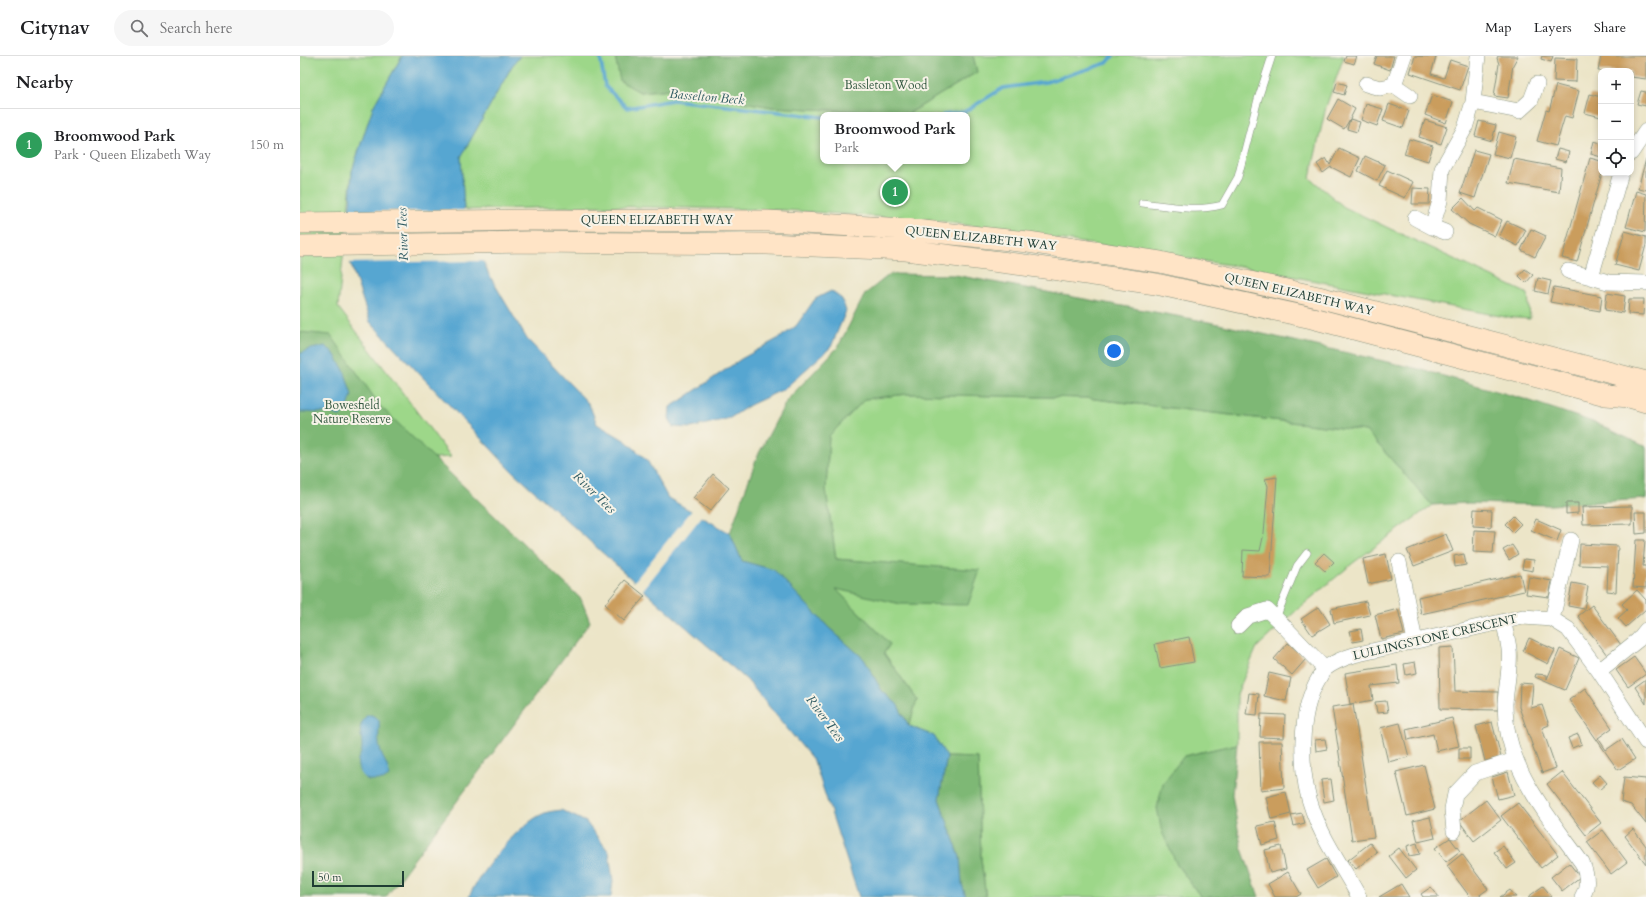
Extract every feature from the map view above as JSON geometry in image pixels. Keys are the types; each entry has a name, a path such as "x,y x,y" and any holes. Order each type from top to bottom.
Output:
{"street":[{"path":"1394,85 1404,56"},
{"path":"1415,218 1439,230 1442,169 1465,128 1473,102 1478,56"},
{"path":"1366,84 1380,88 1394,85 1410,96"},
{"path":"1473,102 1519,111 1531,100 1537,84"},
{"path":"1634,148 1646,131"},
{"path":"1591,277 1620,176"},
{"name":"QUEEN ELIZABETH WAY","path":"300,223 526,220 768,221 905,229 1028,242 1160,262 1318,297 1646,382"},
{"name":"QUEEN ELIZABETH WAY","path":"300,246 527,242 783,244 906,250 1156,284 1312,318 1606,395 1629,397 1646,402"},
{"path":"1568,272 1608,282 1646,283"},
{"path":"1606,395 1646,415"},
{"path":"1552,619 1571,540"},
{"path":"1399,562 1415,641"},
{"path":"1238,626 1248,616 1266,610 1276,618 1325,669 1311,693 1306,716 1303,762 1308,793 1313,811 1323,835 1359,897"},
{"name":"LULLINGSTONE CRESCENT","path":"1325,669 1340,660 1354,655 1523,617 1552,619 1568,628 1646,742"},
{"path":"1504,622 1509,650 1505,704 1508,735 1515,760 1526,784 1582,863 1586,872 1586,890 1582,897"},
{"path":"1598,671 1638,640 1646,630"},
{"path":"1454,830 1452,809 1455,794 1475,773 1515,760"}],"lane":[{"path":"1142,203 1189,208 1210,208 1222,205 1238,177 1258,99 1272,56"},
{"path":"1276,618 1297,566 1307,553"}],"green space":[{"name":"Bowesfield Nature Reserve","path":"300,56 402,56 373,107 352,171 338,307 451,457 300,467"},
{"path":"520,56 615,56 621,81 640,92 671,89 772,107 869,112 820,112 820,164 970,164 970,112 911,112 977,72 973,56 1344,56 1326,107 1310,178 1344,207 1528,294 1530,319 1505,317 1243,267 939,221 785,210 595,206 464,210 461,157 512,66"},
{"name":"Bassleton Wood","path":"615,56 973,56 977,72 911,112 869,112 772,107 671,89 640,92 620,81"},
{"path":"890,274 955,275 1214,323 1419,369 1524,399 1596,423 1646,447 1646,499 1550,505 1468,503 1432,505 1366,431 1086,398 907,394 865,399 829,436 826,490 836,559 980,570 968,605 901,604 836,589 890,644 884,653 917,700 909,726 897,704 882,691 864,659 829,628 774,570 742,561 730,533 757,457 787,400 838,347 865,294"},
{"path":"300,332 331,335 380,406 581,599 590,622 386,897 300,897"},
{"path":"907,394 1086,398 1366,431 1432,505 1353,563 1298,609 1257,647 1237,694 1237,744 1184,756 1177,865 1201,897 986,897 981,859 978,758 947,757 934,736 909,726 917,700 884,653 890,644 835,588 901,604 980,571 836,559 826,490 829,436 865,399"},
{"path":"1237,744 1232,795 1241,846 1259,897 1201,897 1177,865 1162,832 1157,808 1163,783 1184,756"},
{"path":"947,757 978,758 981,859 986,897 966,897 962,885 960,857 939,799"}],"water":[{"name":"River Tees","path":"402,56 520,56 512,66 461,157 464,210 488,273 527,339 589,404 597,424 626,441 647,460 668,498 730,533 742,561 774,570 829,628 864,659 882,691 897,704 909,726 934,736 947,757 939,799 960,857 962,884 966,897 859,897 814,761 747,680 657,602 512,471 370,322 347,253 352,171 373,107"},
{"path":"831,291 842,299 846,311 831,347 784,389 750,405 730,418 691,428 673,427 669,418 670,407 741,359 781,337 796,326 815,299"},
{"path":"325,346 333,352 344,370 352,395 347,410 340,416 331,413 300,412 300,354 307,350"},
{"path":"367,715 372,715 379,720 379,745 388,768 389,776 383,780 368,780 358,769 358,759 362,749 360,730"},
{"path":"561,810 586,822 609,852 613,881 611,897 469,897 482,875 501,849 524,826 547,812"}],"pier":[{"path":"466,210 486,261 348,263 345,253 347,212"},
{"path":"693,509 703,515 642,591 633,583"}],"building":[{"path":"1346,56 1357,56 1354,64 1344,61"},
{"path":"1377,56 1394,56 1390,70 1374,64"},
{"path":"1415,56 1436,57 1431,74 1444,78 1450,60 1468,66 1460,90 1410,73"},
{"path":"1498,56 1518,56 1513,65 1508,98 1494,96 1499,64 1497,58"},
{"path":"1542,56 1553,56 1551,62 1541,59"},
{"path":"1601,56 1646,56 1646,79 1634,77 1634,68 1599,68"},
{"path":"1555,58 1577,59 1576,82 1554,81"},
{"path":"1337,82 1347,85 1344,95 1334,92"},
{"path":"1556,85 1579,91 1572,118 1565,116 1556,146 1537,141 1546,110 1549,111"},
{"path":"1641,91 1646,92 1646,106 1637,104"},
{"path":"1590,94 1598,96 1598,116 1585,113"},
{"path":"1432,95 1453,102 1446,123 1425,115"},
{"path":"1338,99 1355,109 1344,129 1327,119"},
{"path":"1366,104 1383,109 1377,126 1361,120"},
{"path":"1389,104 1409,111 1403,128 1383,121"},
{"path":"1350,119 1360,122 1357,132 1347,129"},
{"path":"1425,120 1447,127 1441,144 1419,137"},
{"path":"1479,121 1496,125 1492,141 1475,136"},
{"path":"1499,132 1516,137 1510,158 1493,154"},
{"path":"1409,139 1433,146 1428,161 1404,154"},
{"path":"1594,141 1598,142 1598,156 1591,154"},
{"path":"1339,148 1360,158 1351,177 1331,167 1323,173 1317,164 1326,158 1330,165"},
{"path":"1558,149 1569,152 1566,162 1555,159"},
{"path":"1474,150 1489,154 1475,198 1460,193"},
{"path":"1365,156 1385,165 1377,181 1358,171"},
{"path":"1590,158 1598,160 1598,176 1601,176 1577,262 1562,258"},
{"path":"1514,159 1561,168 1559,192 1508,183"},
{"path":"1646,159 1646,190 1638,188"},
{"path":"1387,170 1413,182 1405,198 1379,186"},
{"path":"1413,188 1430,189 1429,204 1412,204"},
{"path":"1636,191 1646,194 1645,232 1626,227"},
{"path":"1463,198 1475,211 1478,208 1502,220 1495,236 1469,224 1452,209"},
{"path":"1507,221 1526,230 1518,246 1499,237"},
{"path":"1531,229 1546,236 1535,257 1521,250"},
{"path":"1625,231 1646,237 1646,245 1639,271 1615,265"},
{"path":"1525,269 1533,275 1526,283 1519,276"},
{"path":"1538,278 1551,281 1548,294 1535,291"},
{"path":"1554,287 1602,296 1600,311 1550,302"},
{"path":"1607,293 1625,296 1623,313 1605,310"},
{"path":"1629,299 1644,299 1643,315 1628,314"},
{"path":"713,474 729,488 710,511 693,498"},
{"path":"1277,477 1270,577 1242,576 1243,550 1260,551 1264,533 1268,486 1265,479"},
{"path":"1566,503 1578,503 1578,513 1566,514"},
{"path":"1632,506 1632,524 1583,525 1582,507"},
{"path":"1474,509 1492,510 1491,527 1473,526"},
{"path":"1635,512 1646,512 1646,533 1636,534"},
{"path":"1513,516 1521,524 1513,532 1505,524"},
{"path":"1536,519 1561,530 1557,541 1531,530"},
{"path":"1474,530 1495,531 1493,553 1473,552"},
{"path":"1446,534 1453,551 1414,566 1407,550"},
{"path":"1636,540 1645,540 1643,566 1646,566 1646,588 1633,587"},
{"path":"1580,544 1618,546 1616,592 1607,591 1608,566 1579,565"},
{"path":"1512,545 1518,554 1509,560 1503,550"},
{"path":"1324,553 1334,562 1325,571 1315,562"},
{"path":"1386,554 1391,579 1368,584 1363,559"},
{"path":"1464,554 1466,565 1455,567 1454,556"},
{"path":"1524,559 1534,560 1533,571 1522,569"},
{"path":"1520,574 1524,591 1421,614 1418,597"},
{"path":"1529,577 1552,581 1549,597 1526,594"},
{"path":"625,580 645,596 624,621 605,604"},
{"path":"1572,583 1588,586 1584,609 1568,606"},
{"path":"1637,590 1646,600 1646,609 1626,627 1618,618 1627,610 1622,604"},
{"path":"1366,601 1370,615 1334,623 1331,609"},
{"path":"1592,605 1621,645 1607,655 1578,616"},
{"path":"1319,607 1330,624 1312,635 1301,619"},
{"path":"1398,609 1404,634 1381,639 1375,615"},
{"path":"1361,629 1363,640 1353,642 1350,631"},
{"path":"1189,637 1194,662 1160,668 1155,644"},
{"path":"1529,638 1555,650 1548,664 1523,651"},
{"path":"1288,643 1306,659 1292,675 1274,659"},
{"path":"1453,647 1455,691 1498,692 1498,710 1440,709 1439,648"},
{"path":"1560,649 1579,658 1565,690 1535,677 1536,674 1547,675 1547,679"},
{"path":"1634,657 1646,674 1628,687 1616,670"},
{"path":"1415,662 1417,673 1406,675 1404,664"},
{"path":"1397,665 1399,683 1371,686 1373,700 1350,704 1345,673"},
{"path":"1269,673 1291,678 1286,701 1264,696"},
{"path":"1646,679 1646,704 1635,687"},
{"path":"1520,683 1533,684 1531,708 1542,705 1549,725 1542,728 1556,768 1542,773 1519,707"},
{"path":"1585,688 1612,728 1598,738 1606,750 1622,739 1635,759 1618,770 1569,700"},
{"path":"1249,693 1259,694 1257,715 1246,714"},
{"path":"1386,701 1388,712 1377,713 1375,702"},
{"path":"1353,704 1374,837 1352,840 1332,707"},
{"path":"1261,714 1285,715 1284,738 1260,737"},
{"path":"1452,718 1459,746 1437,751 1433,734 1408,740 1406,729"},
{"path":"1492,722 1501,757 1485,761 1476,726"},
{"path":"1400,723 1409,757 1388,762 1380,728"},
{"path":"1578,734 1582,744 1572,748 1568,738"},
{"path":"1325,739 1327,749 1316,751 1315,740"},
{"path":"1259,742 1282,742 1284,788 1261,791"},
{"path":"1459,748 1470,748 1470,759 1459,759"},
{"path":"1424,765 1435,809 1407,816 1396,772"},
{"path":"1508,772 1514,795 1498,799 1492,777"},
{"path":"1562,772 1601,823 1586,835 1547,784"},
{"path":"1600,775 1607,783 1599,790 1592,782"},
{"path":"1624,777 1646,779 1646,824 1631,805 1621,802"},
{"path":"1331,779 1334,800 1324,802 1321,780"},
{"path":"1286,792 1291,814 1271,819 1266,797"},
{"path":"1486,800 1501,820 1474,841 1459,821"},
{"path":"1518,803 1558,855 1541,868 1501,816"},
{"path":"1302,813 1305,823 1294,826 1291,815"},
{"path":"1430,817 1435,838 1418,842 1413,821"},
{"path":"1275,822 1279,840 1262,845 1257,826"},
{"path":"1633,829 1646,846 1646,864 1625,836"},
{"path":"1603,830 1627,862 1611,874 1587,842"},
{"path":"1450,838 1460,851 1446,862 1435,848"},
{"path":"1370,843 1377,852 1356,869 1348,860"},
{"path":"1417,843 1420,854 1409,856 1407,846"},
{"path":"1281,846 1286,869 1270,873 1265,850"},
{"path":"1503,846 1516,863 1507,869 1494,852"},
{"path":"1399,848 1416,870 1406,878 1389,856"},
{"path":"1462,854 1488,889 1477,897 1470,897 1447,866"},
{"path":"1326,859 1336,877 1318,888 1307,870"},
{"path":"1569,863 1580,877 1562,891 1551,877"},
{"path":"1288,872 1301,894 1296,897 1275,897 1268,884"},
{"path":"1401,884 1409,897 1379,897"},
{"path":"1543,886 1552,897 1528,897"},
{"path":"1431,887 1439,897 1423,897 1421,894"},
{"path":"1510,890 1516,897 1500,897"}],"waterway":[{"name":"Basselton Beck","path":"600,56 605,86 627,108 673,100 820,117"},
{"name":"Basselton Beck","path":"964,112 1003,88 1046,82 1107,63 1113,56"}],"place":[{"name":"Broomwood Park","path":"895,192"}]}
